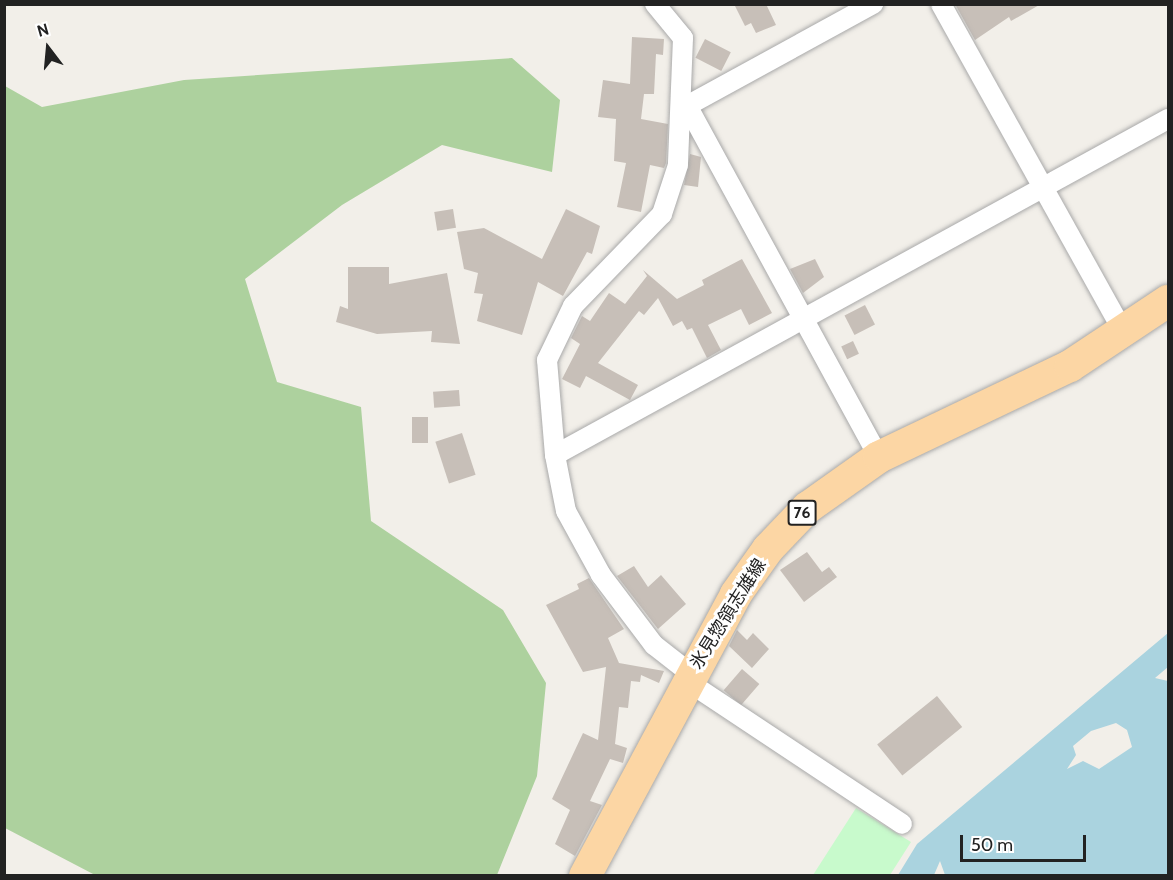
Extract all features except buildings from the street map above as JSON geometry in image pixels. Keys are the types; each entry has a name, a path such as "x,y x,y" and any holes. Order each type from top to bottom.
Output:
{"main road":[{"name":"氷見惣領志雄線","path":"585,876 689,677 736,594 768,549 807,508 879,457 1070,366 1124,333 1168,301"}],"street":[{"path":"655,4 683,38 686,109 678,165 663,214 573,306 547,360 555,455 566,511 601,575 654,645 689,677 902,824"},
{"path":"686,109 873,4"},
{"path":"941,4 1124,333"},
{"path":"686,109 879,457"},
{"path":"555,455 802,317 1168,119"}],"green space":[{"path":"512,58 560,100 552,172 442,145 342,205 245,279 277,382 361,407 371,521 503,610 546,683 537,776 497,875 95,875 5,828 5,86 42,107 184,80"},
{"path":"856,808 911,842 890,875 813,875"}],"water":[{"path":"1168,633 1168,667 1155,678 1168,681 1168,875 945,875 940,861 934,875 898,875 917,844","holes":["1116,723 1127,730 1132,747 1099,769 1083,761 1067,769 1076,755 1073,746 1091,731"]}]}
